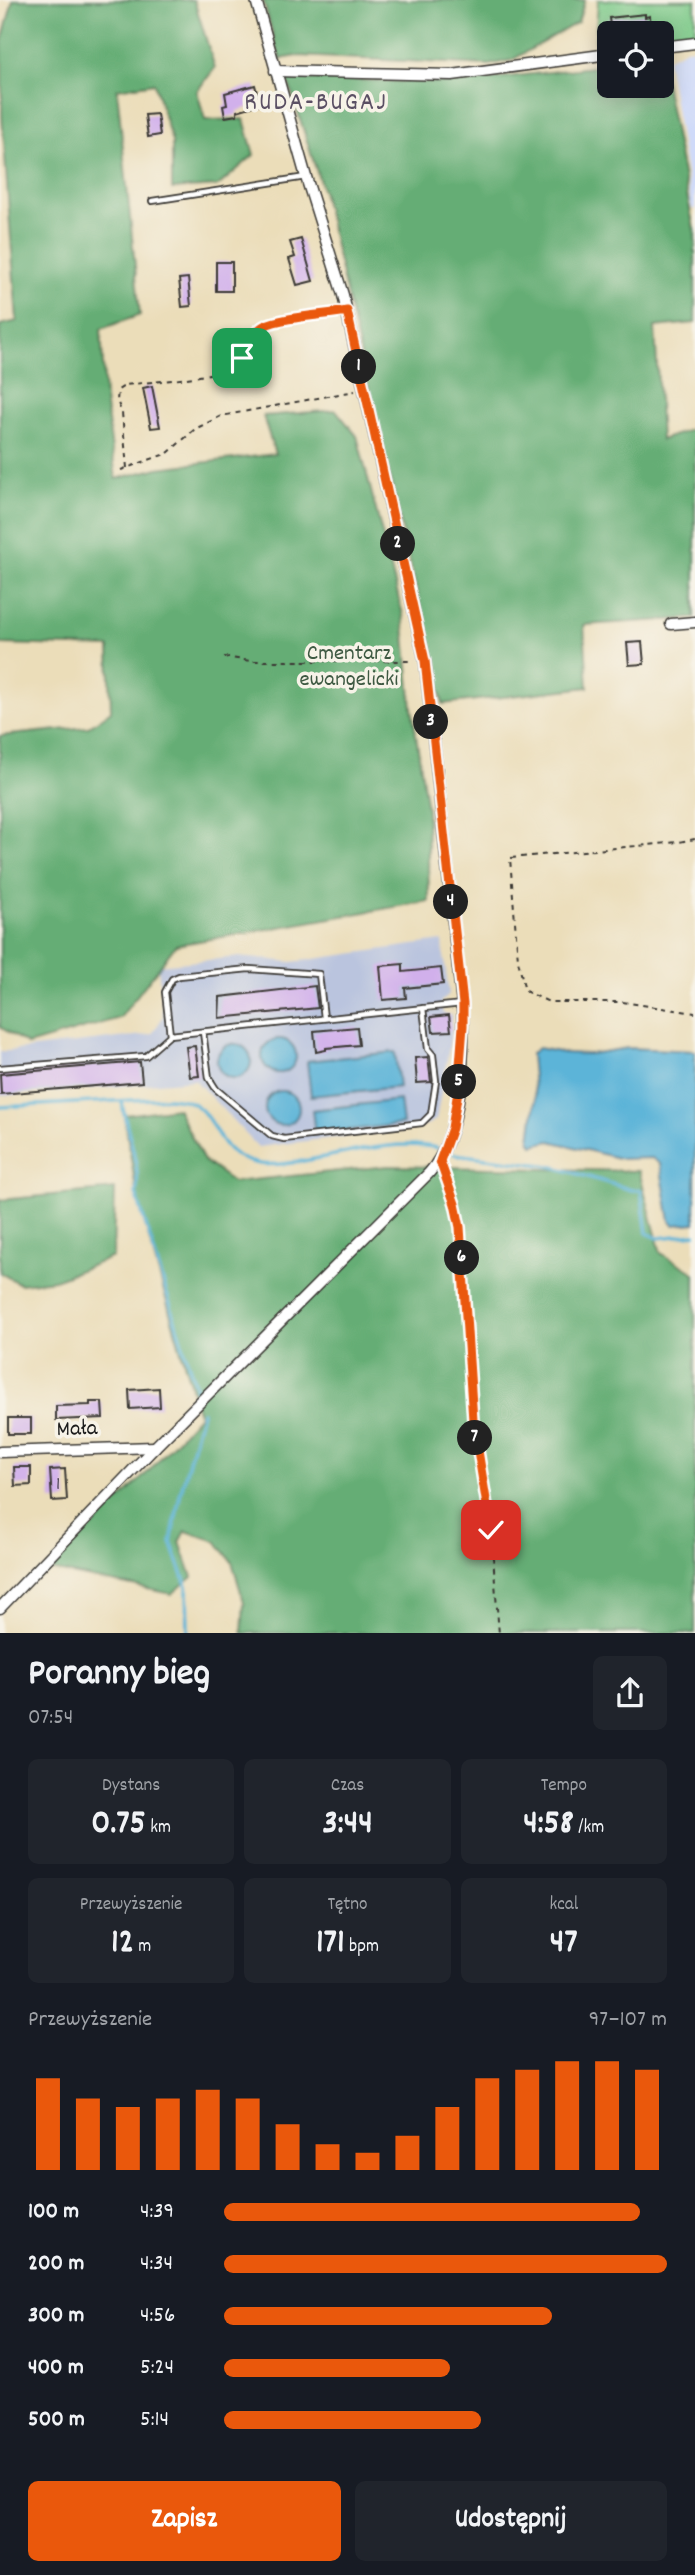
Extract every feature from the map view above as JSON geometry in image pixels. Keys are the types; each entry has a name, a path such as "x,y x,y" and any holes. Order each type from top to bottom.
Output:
{"street":[{"path":"0,1608 155,1447 440,1161 452,1128 458,1091 463,1004 425,661 347,311 256,0"},
{"path":"674,46 695,43"},
{"path":"275,71 452,75 597,56"},
{"path":"671,624 695,622"},
{"name":"Mała","path":"0,1452 155,1447"}],"lane":[{"path":"152,201 306,177"},
{"path":"170,1035 165,992 172,979 179,976 249,969 319,974 324,1018"},
{"path":"0,1068 146,1056 170,1035 463,1004"},
{"path":"203,1032 209,1078 216,1088 272,1136 284,1139 422,1123 431,1114 436,1081 433,1055 428,1049 423,1008"}],"path":[{"path":"127,468 123,423 117,401 118,390 126,385 223,370 242,358 255,334 263,327 276,322 347,311"},
{"path":"121,470 168,453 195,429 221,416 364,389"},
{"path":"224,657 251,661 425,661"},
{"path":"695,839 510,858 517,960 526,991 549,1002 622,1002 695,1013"},
{"path":"440,1161 460,1227 473,1420 491,1530 499,1633"}],"shaded area":[{"path":"695,48 695,209 692,209 674,98 674,55"},
{"path":"442,941 449,994 441,1001 443,1013 451,1015 452,1031 436,1120 422,1127 258,1147 195,1080 0,1096 0,1052 152,1034 163,1017 158,965 239,957 292,962"}],"green space":[{"name":"Cmentarz ewangelicki","path":"13,0 194,0 215,68 197,91 205,120 244,119 254,155 218,186 172,189 172,142 154,83 117,89 140,315 101,329 105,399 116,479 158,468 275,454 263,416 336,410 357,436 403,615 412,708 427,809 429,901 176,945 120,1018 28,1045 0,1027 0,736 88,727 111,711 109,647 0,644 0,325 17,321 2,116 2,41"},
{"path":"263,0 585,0 578,22 512,60 489,65 298,56 280,59"},
{"path":"598,0 695,0 695,37 674,40 674,21 597,21 595,47"},
{"path":"597,66 597,98 668,98 695,234 695,323 655,327 661,440 695,428 695,618 584,625 588,687 443,704 320,182 287,78 454,83"},
{"path":"177,1108 204,1161 233,1182 388,1166 639,1171 661,1253 695,1273 695,1633 242,1633 244,1602 232,1562 216,1541 186,1531 180,1542 192,1577 172,1594 51,1570 52,1566 149,1471 199,1415 137,1196 124,1115"},
{"path":"115,1189 113,1257 55,1280 20,1284 0,1273 0,1200"}],"water":[{"path":"279,1039 291,1044 296,1056 291,1068 279,1073 267,1068 262,1056 267,1044"},
{"path":"234,1044 246,1049 251,1061 246,1073 234,1078 222,1073 217,1061 222,1049"},
{"path":"538,1048 590,1054 628,1048 695,1051 695,1223 674,1225 670,1221 660,1164 652,1158 622,1159 550,1141 533,1145 530,1140 535,1101 531,1054"},
{"path":"395,1052 399,1087 311,1096 307,1061"},
{"path":"282,1091 294,1096 299,1108 294,1120 282,1125 270,1120 265,1108 270,1096"},
{"path":"400,1100 403,1124 315,1134 312,1110"}],"building":[{"path":"645,14 645,17 650,16 650,21 609,21 609,18"},
{"path":"255,85 260,104 237,111 237,115 225,117 225,93"},
{"path":"157,114 160,135 148,137 145,115"},
{"path":"301,239 313,281 297,285 289,259 295,257 290,242"},
{"path":"216,262 232,262 232,291 216,291"},
{"path":"188,278 191,306 182,307 179,279"},
{"path":"152,386 160,427 151,428 143,388"},
{"path":"642,642 644,664 629,665 627,643"},
{"path":"403,964 403,972 441,968 443,984 405,988 406,998 383,1000 380,966"},
{"path":"315,986 318,1008 219,1018 220,997"},
{"path":"449,1015 451,1031 433,1032 431,1017"},
{"path":"357,1027 359,1045 326,1048 316,1052 314,1031"},
{"path":"195,1046 199,1076 190,1077 186,1047"},
{"path":"428,1057 431,1082 417,1083 415,1058"},
{"path":"140,1062 142,1082 1,1094 0,1074"},
{"path":"159,1388 160,1407 130,1409 129,1390"},
{"path":"90,1402 102,1402 103,1418 56,1420 56,1406 90,1405"},
{"path":"8,1418 31,1418 31,1434 8,1434"},
{"path":"14,1467 31,1467 31,1485 15,1486"},
{"path":"65,1469 67,1500 52,1501 50,1470"}],"waterway":[{"path":"0,1107 169,1098 185,1100 207,1116 233,1153 260,1164 291,1163 389,1146 437,1148"},
{"path":"122,1101 137,1171 136,1193 198,1395"},
{"path":"454,1154 551,1166 632,1190 641,1190 647,1233 658,1238 695,1234"},
{"path":"188,1633 187,1587 171,1542 180,1495 202,1412"}],"district":[{"name":"RUDA-BUGAJ","path":"316,103"}],"route":[{"path":"242,358 255,334 263,327 276,322 347,311 425,661 463,1004 458,1091 452,1128 440,1161 460,1227 473,1420 491,1530"}]}
